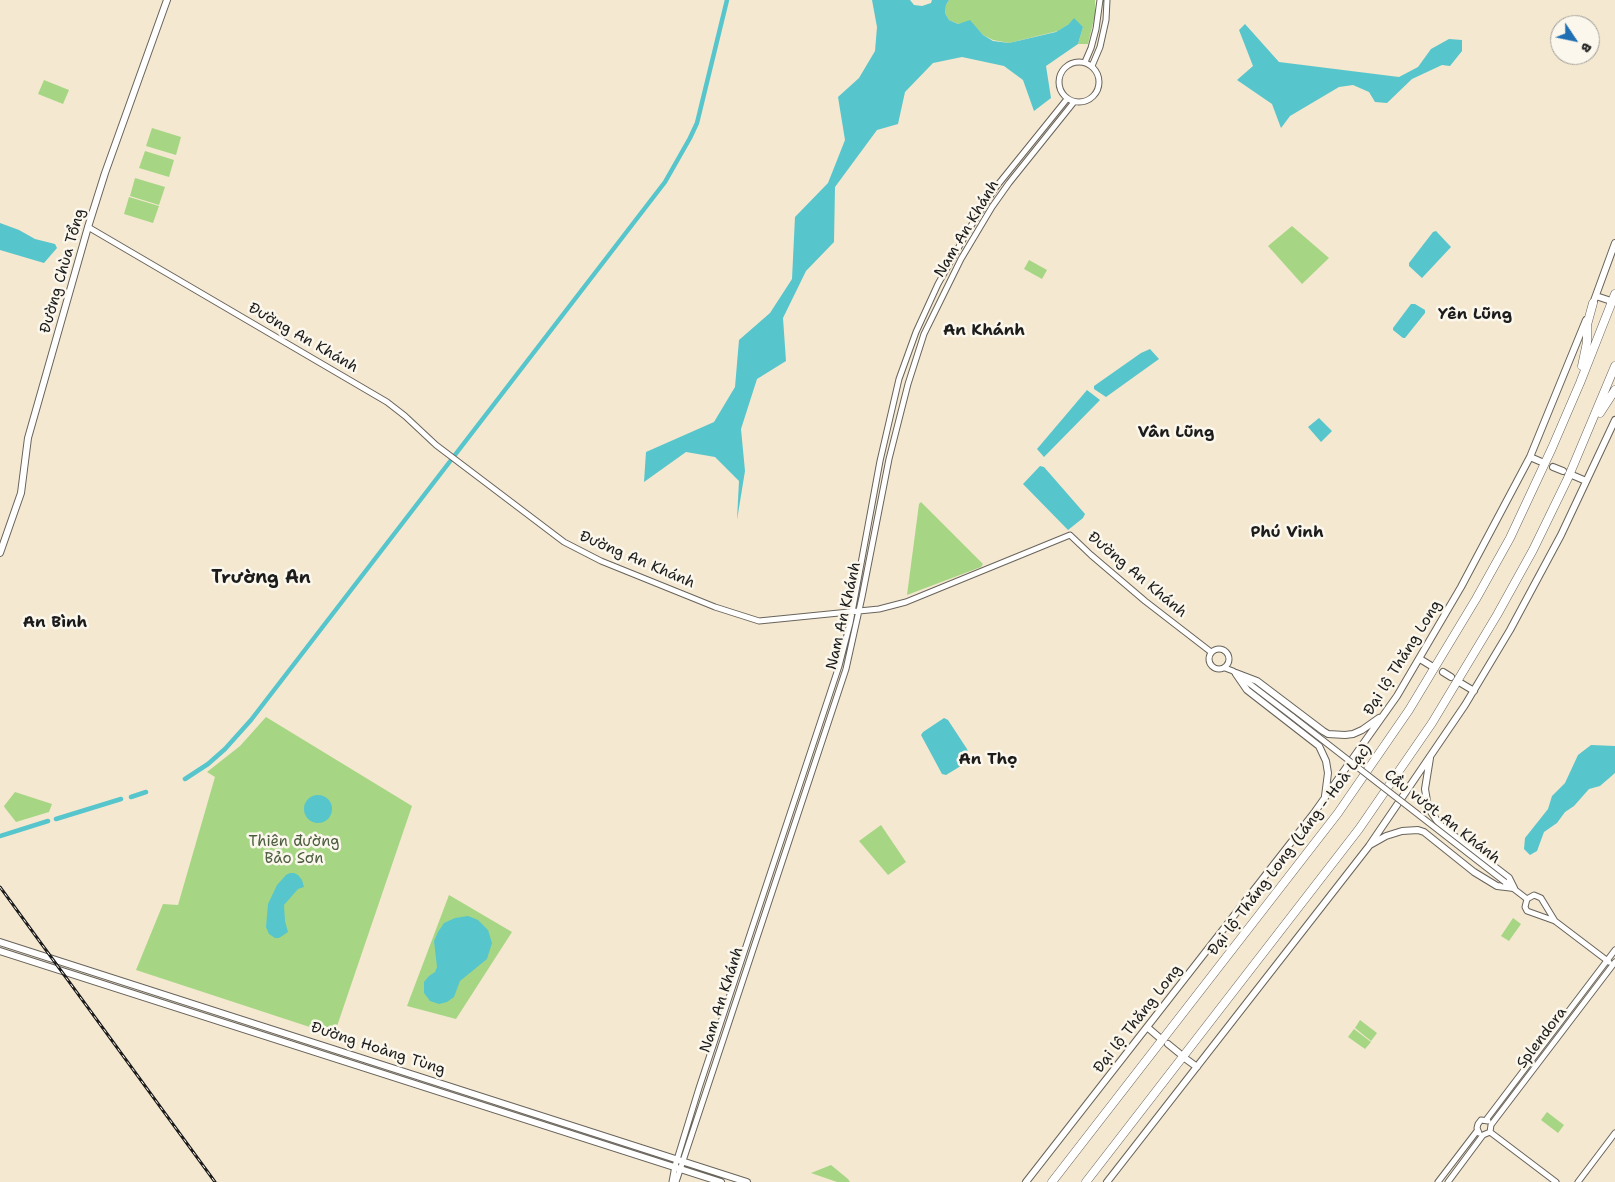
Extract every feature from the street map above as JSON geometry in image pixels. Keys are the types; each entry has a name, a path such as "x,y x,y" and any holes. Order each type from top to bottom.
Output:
{"highway":[{"name":"Đại lộ Thăng Long (Láng - Hoà Lạc)","path":"1052,1182 1338,813 1409,710 1476,599 1510,538 1580,383 1613,298"},
{"path":"1552,448 1558,426 1578,381 1584,360 1587,325 1594,299"},
{"path":"1086,1182 1360,828 1432,723 1497,615 1532,550 1568,475 1615,366"},
{"path":"1568,475 1584,448 1599,415 1615,390"}],"main road":[{"name":"Đường Chùa Tổng","path":"0,553 21,493 28,438 88,227 105,173 167,0"},
{"name":"Đại lộ Thăng Long","path":"1026,1182 1325,798 1420,659 1461,587 1530,457 1615,243"},
{"path":"1594,299 1613,298"},
{"path":"1106,1182 1369,846 1474,691 1561,536 1615,420"},
{"path":"1530,457 1544,463"},
{"path":"1553,467 1586,482"},
{"path":"1420,659 1434,667"},
{"path":"1234,672 1257,681 1328,734 1345,736 1353,734 1362,730 1384,714"},
{"path":"1234,672 1247,690 1319,746 1326,761 1328,773 1325,798"},
{"path":"1443,672 1451,677"},
{"path":"1459,682 1474,691"},
{"path":"1431,754 1425,789 1431,812 1440,825 1509,878 1514,888"},
{"path":"1369,846 1386,836 1402,831 1418,830 1424,832 1474,872 1497,886 1514,888"},
{"name":"Đường Hoàng Tùng","path":"0,942 238,1018 678,1164 721,1182"},
{"name":"Đường Hoàng Tùng","path":"0,951 236,1027 678,1164 747,1182"},
{"path":"162,1003 164,994"},
{"path":"236,1027 238,1018"},
{"path":"1148,1027 1161,1039"},
{"path":"1168,1044 1179,1053"},
{"path":"1186,1059 1197,1067"}],"street":[{"path":"1085,62 1096,29 1100,0"},
{"path":"1092,66 1100,48 1106,20 1107,0"},
{"path":"1072,62 1085,62 1092,66 1099,77 1097,92 1087,100 1074,102 1067,99 1062,94 1058,82 1062,70 1072,62"},
{"name":"Nam An Khánh","path":"678,1164 689,1118 839,666 852,610 880,460 899,379 916,332 953,256 996,187 1067,99"},
{"name":"Nam An Khánh","path":"678,1164 702,1103 846,669 887,466 908,384 924,334 960,260 992,207 1074,102"},
{"name":"Đường An Khánh","path":"88,227 392,405 436,445 564,542 601,561 715,607 759,621 852,610 879,609 906,602 1070,535 1145,601 1211,652"},
{"path":"953,256 960,260"},
{"path":"1220,648 1225,651 1229,657 1227,665 1216,669 1211,666 1209,658 1211,652 1220,648"},
{"path":"1227,665 1234,672"},
{"name":"Cầu vượt An Khánh","path":"1234,672 1527,899"},
{"path":"799,788 805,792"},
{"path":"1555,921 1541,898 1534,895 1527,899 1525,907 1531,913 1555,921 1614,965"},
{"path":"1535,914 1542,910 1543,902"},
{"name":"Splendora","path":"1486,1120 1615,950"},
{"name":"Splendora","path":"1491,1128 1614,965"},
{"path":"695,1101 702,1103"},
{"path":"1438,1182 1477,1131 1481,1120 1486,1120 1491,1128 1556,1182"},
{"path":"1448,1182 1483,1135 1491,1128"},
{"path":"1477,1131 1483,1135"},
{"path":"1578,1182 1615,1133"},
{"path":"672,1182 678,1164"},
{"path":"676,1182 678,1164"}],"green space":[{"path":"949,0 1095,0 1095,15 1088,44 1078,44 1083,27 1069,24 1058,31 1009,43 993,40 983,35 970,21 958,24 949,20 945,13"},
{"path":"44,80 69,90 63,104 38,94"},
{"path":"152,128 181,137 176,155 146,146"},
{"path":"145,151 174,160 169,177 139,168"},
{"path":"135,178 165,187 159,205 130,196"},
{"path":"129,197 159,206 153,223 124,214"},
{"path":"1292,226 1329,258 1302,284 1268,246"},
{"path":"1029,260 1047,270 1042,279 1024,269"},
{"path":"921,502 983,564 981,567 907,595 919,504"},
{"name":"Thiên đường Bảo Sơn","path":"266,717 412,806 334,1035 136,970 163,904 178,905 215,777 207,772 240,746"},
{"path":"15,792 52,804 49,812 16,822 4,806"},
{"path":"881,825 906,862 888,875 859,841"},
{"path":"449,895 512,932 456,1019 407,1006"},
{"path":"1513,918 1521,924 1509,941 1501,936"},
{"path":"1360,1020 1377,1033 1371,1041 1355,1028"},
{"path":"1354,1029 1371,1042 1365,1049 1348,1037"},
{"path":"1547,1112 1564,1125 1558,1133 1541,1120"},
{"path":"831,1165 850,1182 837,1182 811,1173"}],"water":[{"path":"872,0 910,0 914,5 922,6 931,3 932,0 949,0 945,13 949,20 958,24 970,20 983,35 993,41 1009,43 1056,32 1069,24 1074,18 1083,27 1078,44 1046,66 1051,98 1034,111 1023,80 1004,66 962,57 933,63 905,92 898,124 877,130 835,187 834,242 806,271 783,318 786,361 757,379 741,429 745,471 737,520 739,481 715,457 686,452 644,482 646,452 714,422 735,387 739,340 770,313 792,279 795,217 828,183 845,140 838,97 859,78 875,51 877,27"},
{"path":"1245,24 1279,62 1399,77 1418,67 1431,49 1449,39 1462,40 1462,51 1450,66 1442,65 1412,79 1387,103 1375,102 1369,92 1353,85 1339,87 1290,116 1281,128 1272,104 1237,80 1253,66 1239,30"},
{"path":"0,223 19,230 35,239 55,244 57,248 44,263 0,250"},
{"path":"1436,231 1451,247 1422,278 1409,266 1409,263 1433,232"},
{"path":"1411,304 1415,304 1425,310 1425,313 1405,338 1403,338 1393,328"},
{"path":"1150,349 1159,359 1106,397 1094,389 1094,386 1141,353"},
{"path":"1087,390 1100,400 1044,457 1037,449"},
{"path":"1319,418 1332,431 1321,442 1308,427"},
{"path":"1040,466 1044,467 1085,514 1083,518 1068,530 1023,484"},
{"path":"944,718 948,720 967,749 970,757 969,761 946,775 942,774 921,735"},
{"path":"1591,745 1615,746 1615,773 1600,786 1589,789 1574,806 1565,812 1557,823 1544,832 1537,851 1530,855 1524,849 1525,838 1548,809 1552,796 1565,783 1578,755"},
{"path":"318,795 328,799 332,809 328,819 318,823 308,819 304,809 308,799"},
{"path":"290,873 298,875 304,887 298,889 284,905 288,932 279,938 275,938 269,934 266,927 268,904 277,885"},
{"path":"468,916 478,920 488,930 492,943 487,959 460,981 454,997 447,1002 439,1004 430,1001 424,993 424,982 435,972 437,967 434,941 438,932 444,923 455,918"}],"waterway":[{"path":"185,779 208,764 225,749 251,720 665,182 697,123 727,0"},
{"path":"131,797 146,792"},
{"path":"56,819 121,799"},
{"path":"0,836 48,821"}],"railway":[{"path":"0,887 215,1182"}],"district":[{"name":"Yên Lũng","path":"1475,315"},
{"name":"An Khánh","path":"984,331"},
{"name":"Vân Lũng","path":"1176,433"},
{"name":"Phú Vinh","path":"1287,533"},
{"name":"Trường An","path":"261,578"},
{"name":"An Bình","path":"55,623"},
{"name":"An Thọ","path":"988,760"}]}
